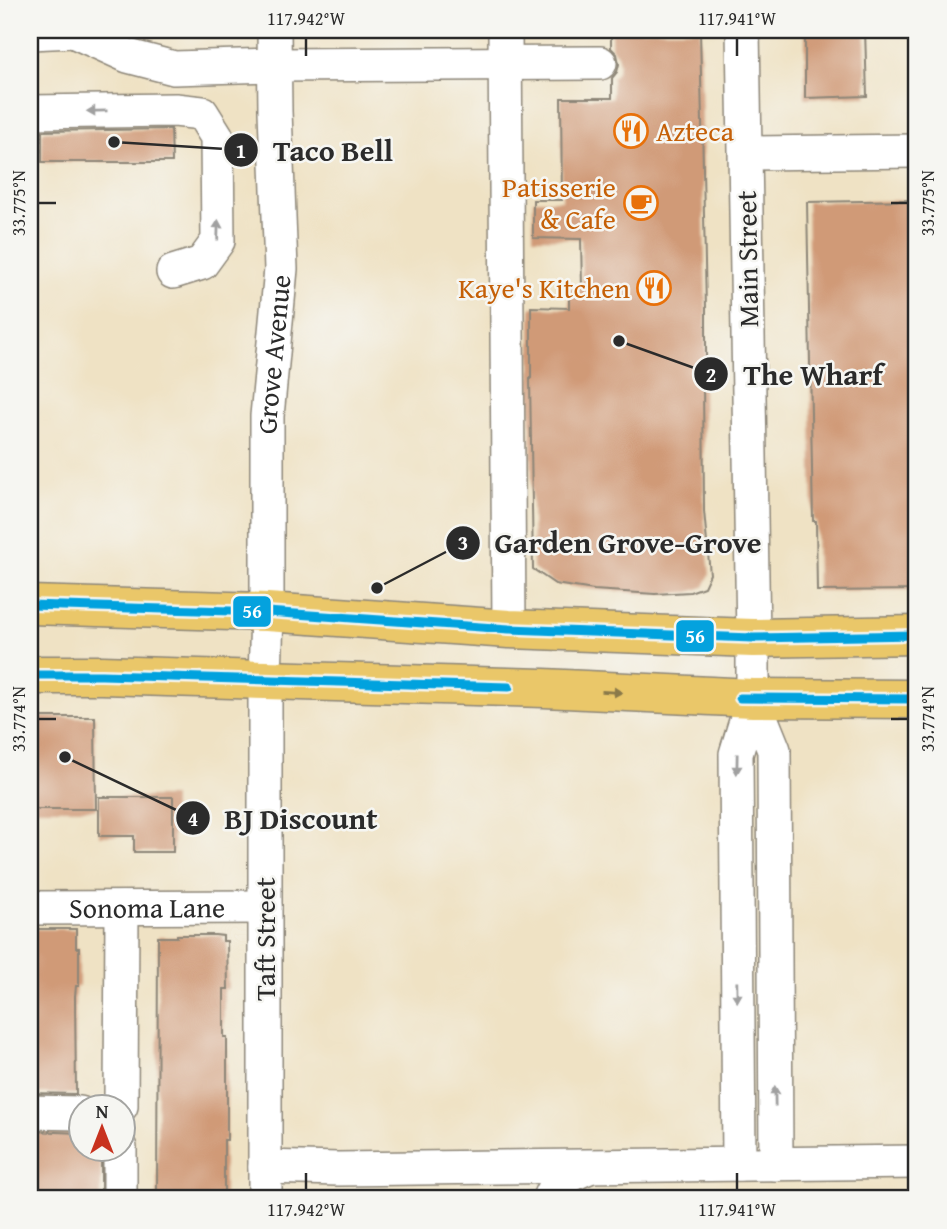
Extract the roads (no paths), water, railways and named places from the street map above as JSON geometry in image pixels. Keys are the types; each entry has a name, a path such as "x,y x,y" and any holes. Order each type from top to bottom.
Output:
{"main road":[{"path":"30,605 267,612 509,629 753,638 917,635"},
{"path":"30,675 544,688 753,698 917,699"}],"street":[{"name":"Grove Avenue","path":"265,680 267,416 281,269 274,30"},
{"path":"505,30 509,629"},
{"name":"Main Street","path":"743,30 753,698"},
{"path":"30,33 73,31 128,56 173,68 600,63"},
{"path":"30,112 175,110 202,113 218,136 218,241 202,263 173,272"},
{"path":"746,153 917,151"},
{"name":"Taft Street","path":"265,680 265,1199"},
{"path":"739,1164 736,754 753,698"},
{"path":"753,698 774,750 776,1164"},
{"name":"Sonoma Lane","path":"30,908 265,907"},
{"path":"121,1092 122,908"},
{"path":"30,1112 66,1112"},
{"path":"120,1162 120,1199"},
{"path":"265,1167 338,1169 917,1162"},
{"path":"549,1199 550,1193 570,1175 592,1166"}],"place":[{"name":"Azteca","path":"631,131"},
{"name":"Taco Bell","path":"114,142"},
{"name":"Patisserie & Cafe","path":"641,203"},
{"name":"Kaye's Kitchen","path":"654,288"},
{"name":"The Wharf","path":"619,341"},
{"name":"Garden Grove-Grove","path":"377,588"},
{"name":"BJ Discount","path":"65,757"}]}
